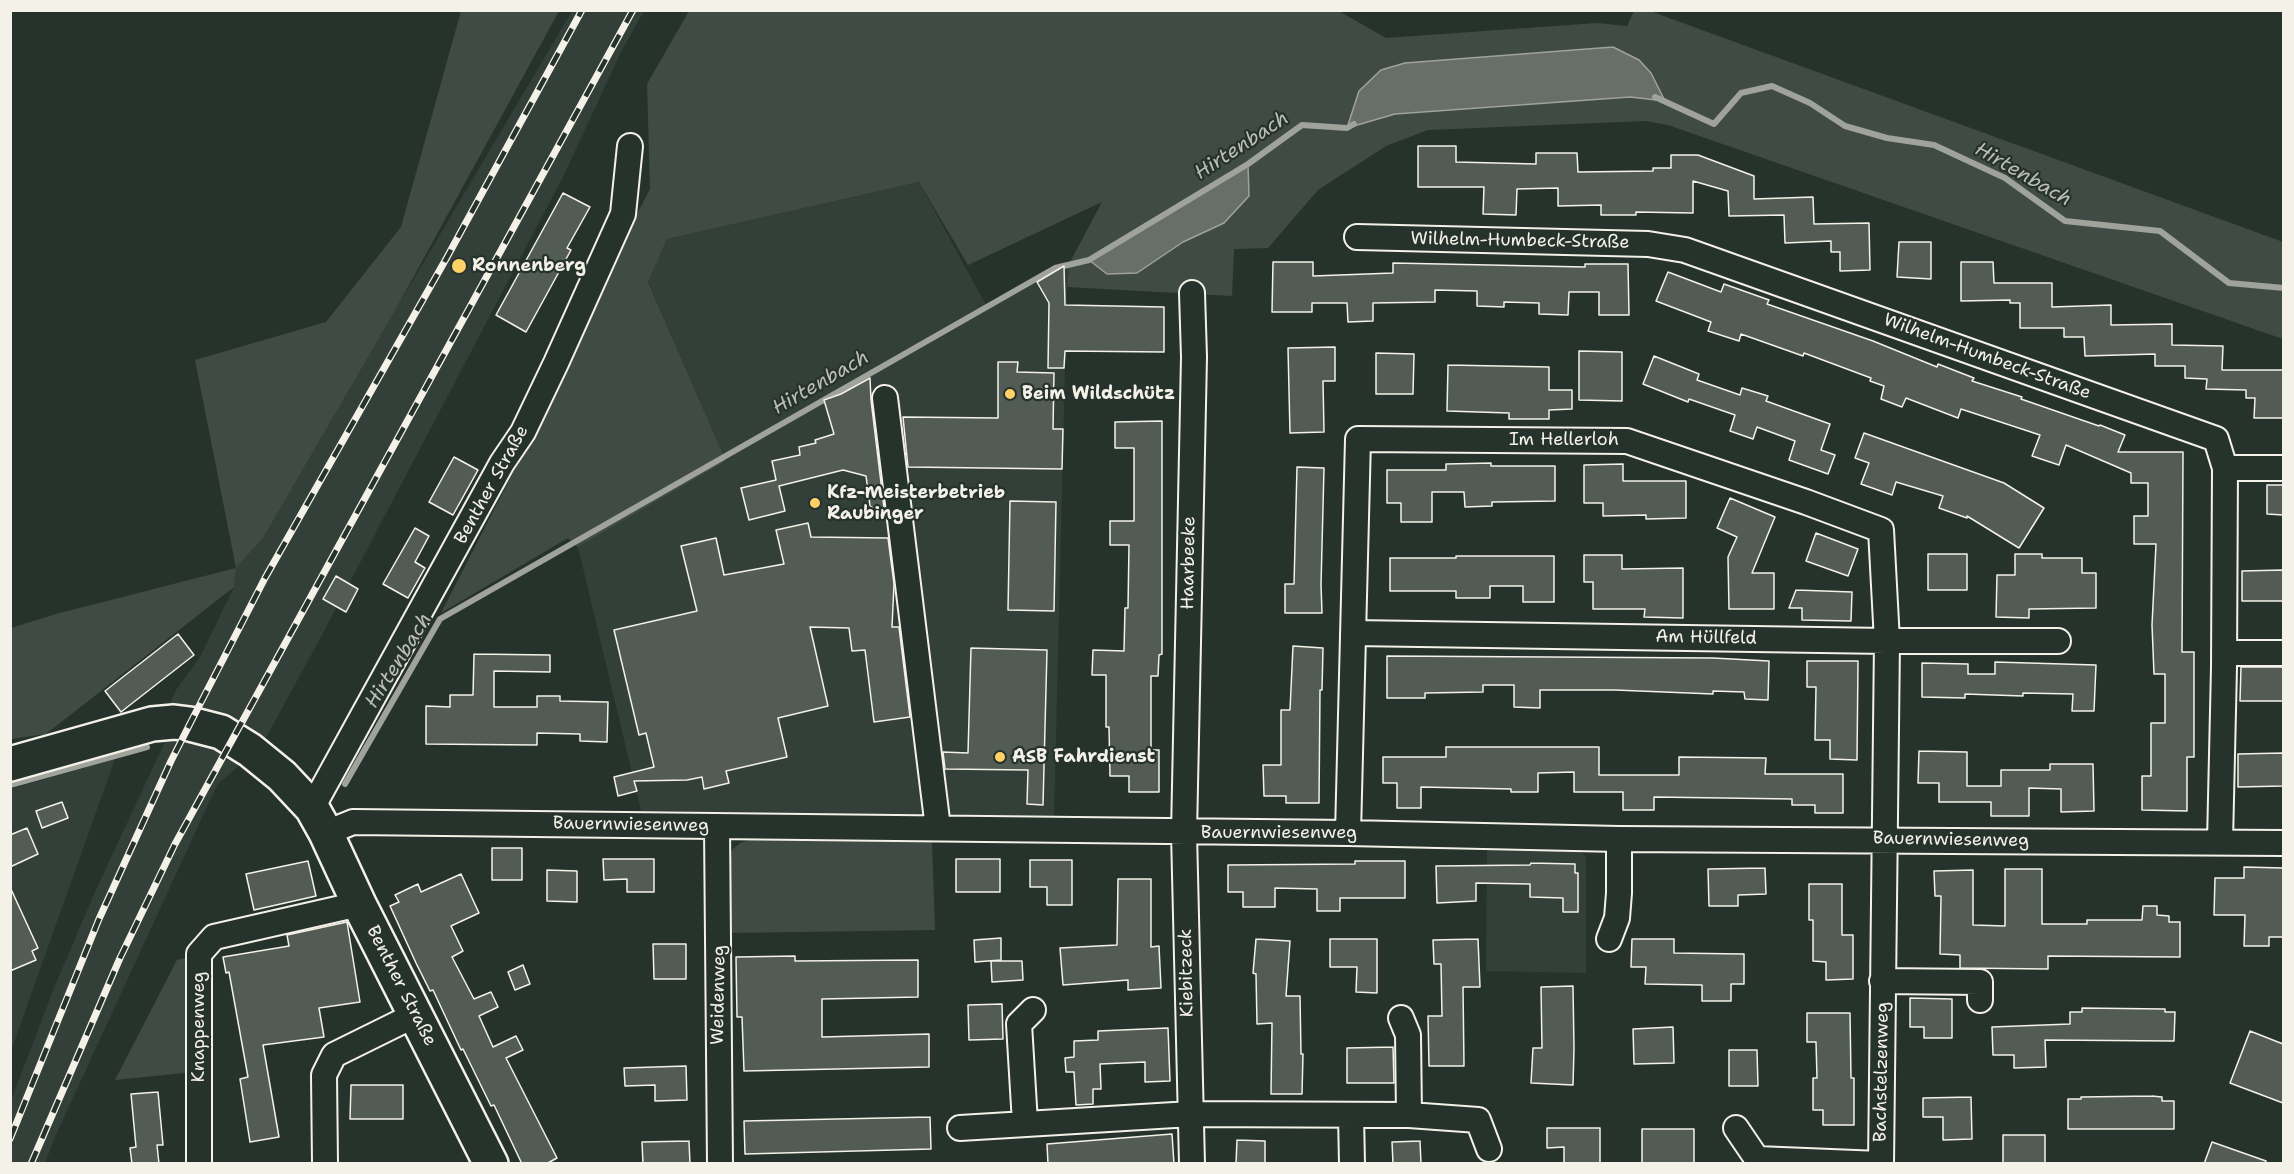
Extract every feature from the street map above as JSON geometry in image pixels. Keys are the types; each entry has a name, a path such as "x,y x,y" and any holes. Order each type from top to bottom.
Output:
{"street":[{"name":"Benther Straße","path":"319,821 360,724 502,463 523,432 556,363 623,214 630,146"},
{"name":"Wilhelm-Humbeck-Straße","path":"1357,237 1648,244 1685,250 2216,439 2225,468 2220,842"},
{"name":"Haarbeeke","path":"1184,833 1194,357 1192,293"},
{"path":"885,398 938,828"},
{"name":"Im Hellerloh","path":"1348,833 1358,439 1627,441 1881,530 1887,642 1885,836"},
{"path":"2225,468 2283,468"},
{"name":"Am Hüllfeld","path":"1353,633 1887,642 2058,641"},
{"path":"2224,653 2283,653"},
{"name":"Benther Straße","path":"10,764 152,724 190,724 220,732 250,750 282,776 319,821 491,1164"},
{"name":"Bauernwiesenweg","path":"319,821 1184,833 1348,833 1619,839 1885,836 2283,843"},
{"name":"Weidenweg","path":"717,827 720,1164"},
{"name":"Kiebitzeck","path":"1184,833 1192,1164"},
{"name":"Bachstelzenweg","path":"1736,1128 1757,1160 1880,1164 1885,836"},
{"path":"1609,939 1617,918 1619,902 1619,839"},
{"name":"Knappenweg","path":"199,1164 200,954 214,938 359,904"},
{"name":"Bachstelzenweg","path":"1882,981 1980,982 1980,1000"},
{"path":"1025,1123 1019,1024 1033,1010"},
{"path":"325,1164 324,1074 334,1055 416,1015"},
{"path":"1401,1018 1408,1035 1409,1115"},
{"path":"960,1128 1191,1114 1409,1115 1479,1120 1489,1149"},
{"path":"1351,1115 1352,1164"}],"shaded area":[{"path":"1337,10 1386,38 1597,23 1627,26 1634,11 1650,11 2283,242 2283,339 1668,125 1646,121 1428,130 1386,146 1318,190 1268,248 1234,249 1232,296 1067,287 1070,262 1102,202 968,265 919,182 667,239 648,282 726,461 578,547 568,538 441,613 537,426 627,233 650,189 647,84 689,11"},
{"path":"461,11 559,11 396,309 263,538 236,568 195,360 326,322 401,227"},
{"path":"572,11 644,11 622,50 564,175 262,745 217,785 45,1163 11,1163 10,1103 54,988 95,892 174,722 169,705 176,690 200,657 234,587 236,568 263,538"},
{"path":"1613,47 1639,60 1651,73 1665,101 1630,97 1395,114 1347,128 1359,91 1381,70 1405,63"},
{"path":"1248,164 1249,196 1224,223 1183,242 1137,273 1107,274 1089,260"},
{"path":"919,182 987,307 1055,268 1070,265 1067,287 1054,818 641,811 578,547 726,461 648,281 667,239"},
{"path":"236,568 234,587 46,734 11,739 11,628 56,614"},
{"path":"115,759 11,1051 11,789"},
{"path":"752,839 932,842 935,930 729,933 729,861 732,850 740,843"},
{"path":"1487,848 1572,848 1586,857 1586,973 1486,971"},
{"path":"194,956 193,1072 115,1080 177,960"}],"building":[{"path":"1418,146 1456,146 1456,162 1536,164 1536,153 1577,153 1578,172 1653,171 1653,168 1671,168 1671,155 1698,155 1754,176 1754,199 1813,197 1814,224 1869,223 1870,270 1840,271 1840,252 1831,252 1831,241 1785,243 1784,215 1729,216 1728,191 1693,181 1693,213 1636,212 1636,215 1601,215 1601,205 1558,206 1558,188 1517,189 1516,215 1483,214 1484,187 1418,187"},
{"path":"563,193 590,207 567,248 571,250 526,332 496,315"},
{"path":"1899,242 1931,242 1931,279 1897,277"},
{"path":"1273,262 1313,262 1313,276 1393,273 1393,263 1585,267 1585,264 1628,264 1629,315 1599,315 1599,292 1569,292 1568,315 1539,314 1539,303 1504,302 1504,307 1477,306 1477,291 1435,290 1435,302 1373,303 1373,321 1348,322 1347,303 1312,303 1312,312 1272,312"},
{"path":"1961,262 1993,262 1994,283 2052,283 2052,307 2111,305 2111,325 2172,324 2172,345 2223,346 2222,370 2283,370 2283,418 2254,418 2255,398 2246,398 2246,390 2206,389 2207,379 2185,378 2185,366 2155,366 2155,354 2085,356 2084,337 2064,337 2064,328 2020,328 2020,303 2010,303 2010,300 1961,301"},
{"path":"1064,266 1065,305 1164,307 1164,352 1065,351 1064,368 1048,368 1049,303 1037,282"},
{"path":"1668,272 1721,292 1724,284 1769,300 1767,304 1873,341 1937,367 1938,364 1974,378 1972,381 2125,435 2118,452 2183,452 2182,652 2194,652 2194,757 2187,757 2187,811 2142,810 2142,776 2151,776 2151,723 2165,723 2165,674 2154,674 2152,625 2156,544 2134,544 2134,516 2148,516 2148,483 2131,483 2131,473 2066,445 2059,465 2032,456 2040,435 1961,409 1958,418 1906,398 1902,407 1881,399 1884,386 1870,381 1871,378 1804,353 1803,356 1741,334 1739,341 1708,331 1711,322 1656,301"},
{"path":"1335,347 1335,381 1323,381 1324,432 1290,433 1288,348"},
{"path":"1579,351 1622,352 1622,401 1579,400"},
{"path":"1376,353 1414,354 1413,394 1376,394"},
{"path":"1654,356 1699,374 1697,380 1740,395 1742,388 1768,396 1766,401 1830,424 1821,450 1835,455 1828,474 1789,460 1795,441 1757,427 1753,439 1730,431 1735,415 1689,399 1688,402 1643,384"},
{"path":"998,362 1018,362 1017,372 1054,373 1053,429 1063,429 1062,469 908,467 903,417 998,418"},
{"path":"1448,365 1549,367 1549,390 1572,390 1572,409 1549,410 1549,419 1509,419 1509,413 1447,411"},
{"path":"870,378 885,516 870,506 866,476 843,470 779,486 785,511 749,520 741,488 776,480 772,461 800,455 799,447 816,443 815,440 834,434 824,400 841,394"},
{"path":"1162,421 1162,654 1159,655 1158,676 1151,676 1151,750 1159,750 1159,792 1129,792 1129,776 1110,776 1109,727 1106,727 1106,675 1092,675 1093,650 1124,651 1125,608 1128,608 1129,545 1110,545 1110,521 1134,521 1134,448 1115,448 1115,422"},
{"path":"1864,433 2004,483 2044,508 2019,548 1967,516 1967,518 1939,508 1943,496 1896,482 1892,495 1861,484 1869,463 1855,458"},
{"path":"454,457 478,470 453,515 429,502"},
{"path":"1491,463 1491,466 1555,466 1555,501 1492,502 1492,506 1465,507 1464,492 1432,492 1432,522 1401,522 1401,503 1387,503 1387,470 1446,470 1446,464"},
{"path":"1623,464 1623,481 1686,481 1686,518 1646,519 1646,515 1603,516 1603,503 1584,503 1584,465"},
{"path":"1297,467 1324,468 1322,613 1285,613 1285,584 1294,584"},
{"path":"2267,485 2283,485 2283,515 2267,514"},
{"path":"1730,498 1775,517 1752,573 1774,573 1774,609 1729,609 1728,557 1737,537 1717,528"},
{"path":"1010,501 1056,502 1054,611 1008,610"},
{"path":"808,523 811,537 888,538 894,584 892,627 899,627 910,717 874,722 865,650 852,651 849,628 810,627 828,706 778,718 787,757 726,771 729,783 704,789 702,777 687,780 634,781 637,791 618,796 614,777 654,767 646,733 639,735 614,630 697,611 681,546 716,538 724,575 784,564 776,530"},
{"path":"415,528 429,536 415,562 425,568 408,598 383,584"},
{"path":"1816,533 1858,549 1848,576 1806,561"},
{"path":"1928,554 1967,554 1967,590 1928,590"},
{"path":"2015,554 2042,554 2042,558 2082,558 2082,573 2096,573 2096,608 2029,609 2029,618 1996,617 1997,575 2015,575"},
{"path":"1584,555 1622,555 1622,569 1683,568 1683,618 1644,617 1645,609 1593,609 1593,582 1584,582"},
{"path":"1456,556 1554,556 1554,602 1523,602 1523,586 1490,586 1490,598 1456,598 1456,591 1390,591 1390,558 1456,558"},
{"path":"2283,570 2283,601 2242,601 2242,571"},
{"path":"336,576 358,589 346,612 323,599"},
{"path":"1796,590 1852,592 1851,621 1802,620 1802,608 1789,608"},
{"path":"178,634 194,655 121,712 105,691"},
{"path":"1293,646 1323,648 1322,690 1320,690 1319,803 1286,803 1286,796 1264,796 1263,765 1281,765 1281,710 1290,710"},
{"path":"971,648 1047,650 1043,805 1027,804 1028,770 945,769 943,752 968,753"},
{"path":"474,654 550,655 550,672 494,671 494,707 537,707 537,696 560,696 560,701 608,702 607,742 580,741 580,734 537,733 537,745 426,744 426,706 450,707 450,695 473,695"},
{"path":"1387,656 1713,658 1769,661 1768,700 1745,699 1744,692 1713,691 1713,694 1540,690 1540,708 1514,707 1514,685 1483,685 1483,692 1425,693 1425,698 1387,698"},
{"path":"1807,661 1858,661 1857,760 1830,759 1830,740 1815,740 1816,687 1807,687"},
{"path":"1995,662 2096,665 2094,711 2072,711 2073,694 2023,693 2023,696 1965,694 1965,698 1922,697 1922,663 1968,664 1968,674 1995,674"},
{"path":"2241,667 2283,667 2283,701 2240,701"},
{"path":"1446,747 1599,747 1599,775 1679,775 1679,757 1766,758 1765,774 1843,774 1843,813 1815,813 1815,805 1792,805 1792,799 1654,797 1654,810 1623,810 1623,792 1574,792 1574,772 1538,773 1538,792 1511,792 1511,789 1421,787 1421,808 1397,808 1397,783 1383,783 1383,757 1446,757"},
{"path":"1919,751 1967,752 1967,786 2001,786 2001,770 2050,770 2050,764 2093,764 2094,811 2061,812 2061,789 2029,788 2029,816 1991,816 1991,802 1939,802 1939,783 1918,783"},
{"path":"2283,753 2283,786 2238,787 2238,754"},
{"path":"62,802 68,818 42,828 36,811"},
{"path":"27,828 38,854 10,867 10,835"},
{"path":"492,848 522,848 522,880 492,880"},
{"path":"603,859 654,859 654,892 627,892 627,879 604,880"},
{"path":"956,859 1000,859 1000,892 956,892"},
{"path":"1030,860 1072,860 1072,905 1047,905 1047,887 1030,887"},
{"path":"308,861 316,896 254,910 246,874"},
{"path":"1355,861 1405,861 1405,898 1340,898 1340,911 1317,911 1317,889 1275,888 1275,907 1243,907 1243,892 1228,892 1228,865 1355,864"},
{"path":"1531,863 1575,864 1575,873 1578,873 1578,912 1563,912 1563,898 1530,897 1530,884 1476,883 1476,901 1437,903 1436,866 1530,865"},
{"path":"2244,867 2283,868 2283,937 2269,937 2269,946 2244,946 2245,915 2214,915 2215,878 2244,878"},
{"path":"1765,868 1766,894 1738,895 1738,906 1709,906 1708,869"},
{"path":"2005,869 2042,869 2042,924 2087,924 2087,920 2142,920 2143,906 2157,906 2157,915 2169,916 2169,922 2180,922 2180,957 2048,956 2048,969 1960,968 1960,955 1940,954 1941,896 1935,896 1934,871 1973,870 1973,925 2005,926"},
{"path":"547,870 577,871 577,902 547,901"},
{"path":"461,874 479,913 451,926 463,951 452,957 474,999 491,992 498,1007 479,1016 493,1047 516,1036 523,1050 506,1058 557,1158 546,1164 522,1164 494,1105 491,1106 463,1049 461,1050 433,990 430,991 390,906 399,902 395,895 418,884 421,892"},
{"path":"1118,879 1151,879 1151,947 1159,946 1161,988 1128,990 1128,980 1063,985 1060,948 1117,945"},
{"path":"1809,884 1842,884 1842,935 1853,935 1853,979 1826,980 1826,962 1813,961 1813,920 1809,920"},
{"path":"10,887 38,948 32,951 36,960 10,971"},
{"path":"347,922 360,1002 319,1008 324,1037 263,1045 279,1137 250,1142 240,1079 248,1077 229,972 226,973 223,957 289,946 287,935"},
{"path":"1001,938 1001,960 975,962 974,940"},
{"path":"1256,939 1290,941 1286,996 1300,996 1301,1054 1303,1054 1302,1094 1271,1094 1272,1023 1257,1024 1256,974 1253,973"},
{"path":"1330,939 1377,939 1377,993 1356,992 1357,967 1330,967"},
{"path":"1478,939 1480,987 1463,987 1464,1066 1429,1066 1428,1016 1442,1016 1441,964 1434,964 1433,940"},
{"path":"1632,939 1674,939 1674,953 1744,954 1744,984 1731,984 1731,1001 1702,1001 1702,985 1645,984 1646,967 1631,967"},
{"path":"653,944 686,944 686,979 654,979"},
{"path":"795,956 795,961 918,960 918,997 822,999 822,1037 929,1034 929,1067 744,1071 742,1017 737,1017 736,957"},
{"path":"991,961 1022,961 1023,980 992,982"},
{"path":"523,965 530,984 515,990 508,972"},
{"path":"1573,986 1573,1085 1531,1083 1533,1048 1542,1048 1541,987"},
{"path":"1910,998 1952,999 1952,1038 1924,1038 1924,1027 1910,1027"},
{"path":"1002,1004 1003,1039 969,1040 968,1005"},
{"path":"2082,1008 2165,1009 2165,1012 2175,1012 2174,1041 2045,1040 2046,1067 2014,1068 2014,1055 1993,1055 1992,1027 2070,1024 2070,1012 2082,1012"},
{"path":"1807,1013 1850,1013 1854,1125 1823,1125 1823,1110 1813,1110 1813,1078 1817,1078 1816,1042 1807,1042"},
{"path":"1673,1027 1674,1063 1634,1064 1633,1029"},
{"path":"1168,1028 1170,1081 1145,1082 1145,1062 1100,1064 1101,1089 1093,1089 1093,1104 1076,1105 1074,1072 1066,1072 1065,1058 1074,1057 1074,1041 1098,1040 1098,1031"},
{"path":"2250,1031 2283,1044 2283,1103 2230,1083"},
{"path":"1393,1047 1394,1083 1347,1083 1347,1048"},
{"path":"1729,1050 1757,1050 1758,1086 1729,1086"},
{"path":"686,1066 687,1100 655,1101 655,1085 625,1086 624,1068"},
{"path":"351,1085 403,1085 403,1119 350,1119"},
{"path":"158,1092 163,1145 157,1145 159,1164 132,1164 130,1148 136,1147 131,1094"},
{"path":"1971,1097 1972,1139 1943,1140 1943,1117 1923,1117 1923,1098"},
{"path":"2162,1097 2162,1101 2174,1101 2174,1129 2068,1129 2068,1099"},
{"path":"930,1117 931,1149 745,1154 744,1121"},
{"path":"1547,1128 1600,1128 1600,1163 1564,1163 1564,1147 1547,1148"},
{"path":"1642,1129 1694,1129 1694,1164 1642,1163"},
{"path":"1172,1134 1174,1164 1048,1164 1047,1144"},
{"path":"2003,1135 2045,1135 2045,1164 2003,1164"},
{"path":"1237,1140 1265,1141 1265,1164 1236,1164"},
{"path":"689,1141 690,1164 643,1164 642,1142"},
{"path":"1420,1141 1421,1164 1393,1164 1392,1142"},
{"path":"2212,1142 2266,1161 2265,1164 2204,1164"}],"waterway":[{"name":"Hirtenbach","path":"1655,97 1714,124 1741,93 1772,86 1810,103 1845,126 1887,138 1934,145 2005,178 2065,221 2160,231 2229,283 2284,288"},
{"name":"Hirtenbach","path":"345,784 440,619 1055,268 1089,260 1248,164 1302,125 1347,128 1354,124"},
{"name":"Hirtenbach","path":"10,785 147,747"}],"railway":[{"path":"10,1139 99,919 171,761 265,578 446,259 582,10"},
{"path":"31,1164 120,958 175,844 633,10"}],"place":[{"name":"Ronnenberg","path":"459,266"},
{"name":"Beim Wildschütz","path":"1010,394"},
{"name":"Kfz-Meisterbetrieb Raubinger","path":"815,503"},
{"name":"ASB Fahrdienst","path":"1000,757"}]}
